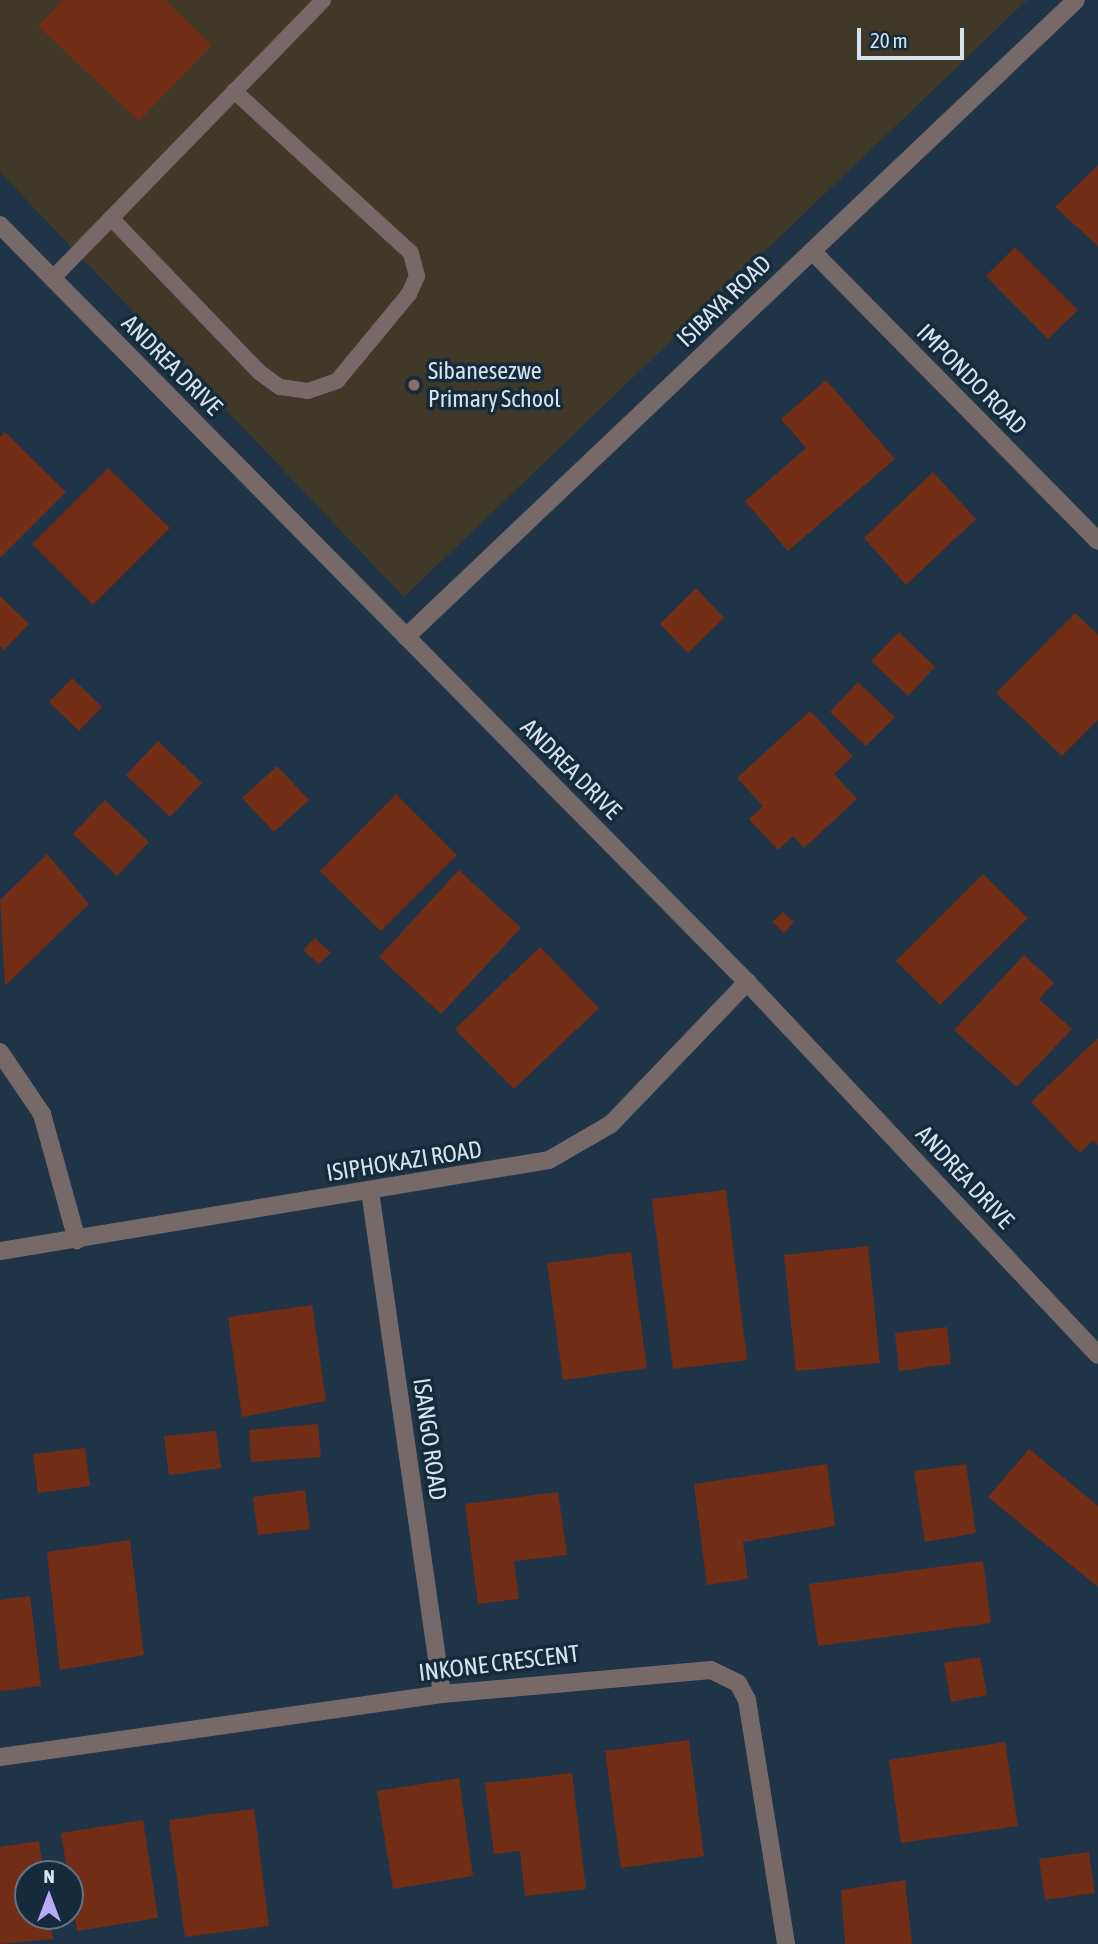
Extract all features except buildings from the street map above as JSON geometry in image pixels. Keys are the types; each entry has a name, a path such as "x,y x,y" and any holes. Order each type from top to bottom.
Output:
{"street":[{"name":"ISIBAYA ROAD","path":"406,636 1076,0"},
{"name":"ANDREA DRIVE","path":"0,225 747,982 1098,1355"},
{"name":"IMPONDO ROAD","path":"811,251 1098,541"},
{"name":"ISIPHOKAZI ROAD","path":"0,1251 522,1167 579,1148 611,1124 747,982"},
{"path":"0,1052 42,1115 77,1240"},
{"name":"ISANGO ROAD","path":"370,1191 442,1694"},
{"name":"INKONE CRESCENT","path":"0,1757 442,1694 603,1675 725,1673 747,1700 786,1944"}],"lane":[{"path":"52,279 323,0"},
{"path":"111,218 259,372 280,387 308,391 337,381 409,294 416,276 411,253 234,91"}],"shaded area":[{"name":"Sibanesezwe Primary School","path":"0,0 1027,0 404,597 0,172"}],"place":[{"name":"Sibanesezwe Primary School","path":"414,385"}]}
